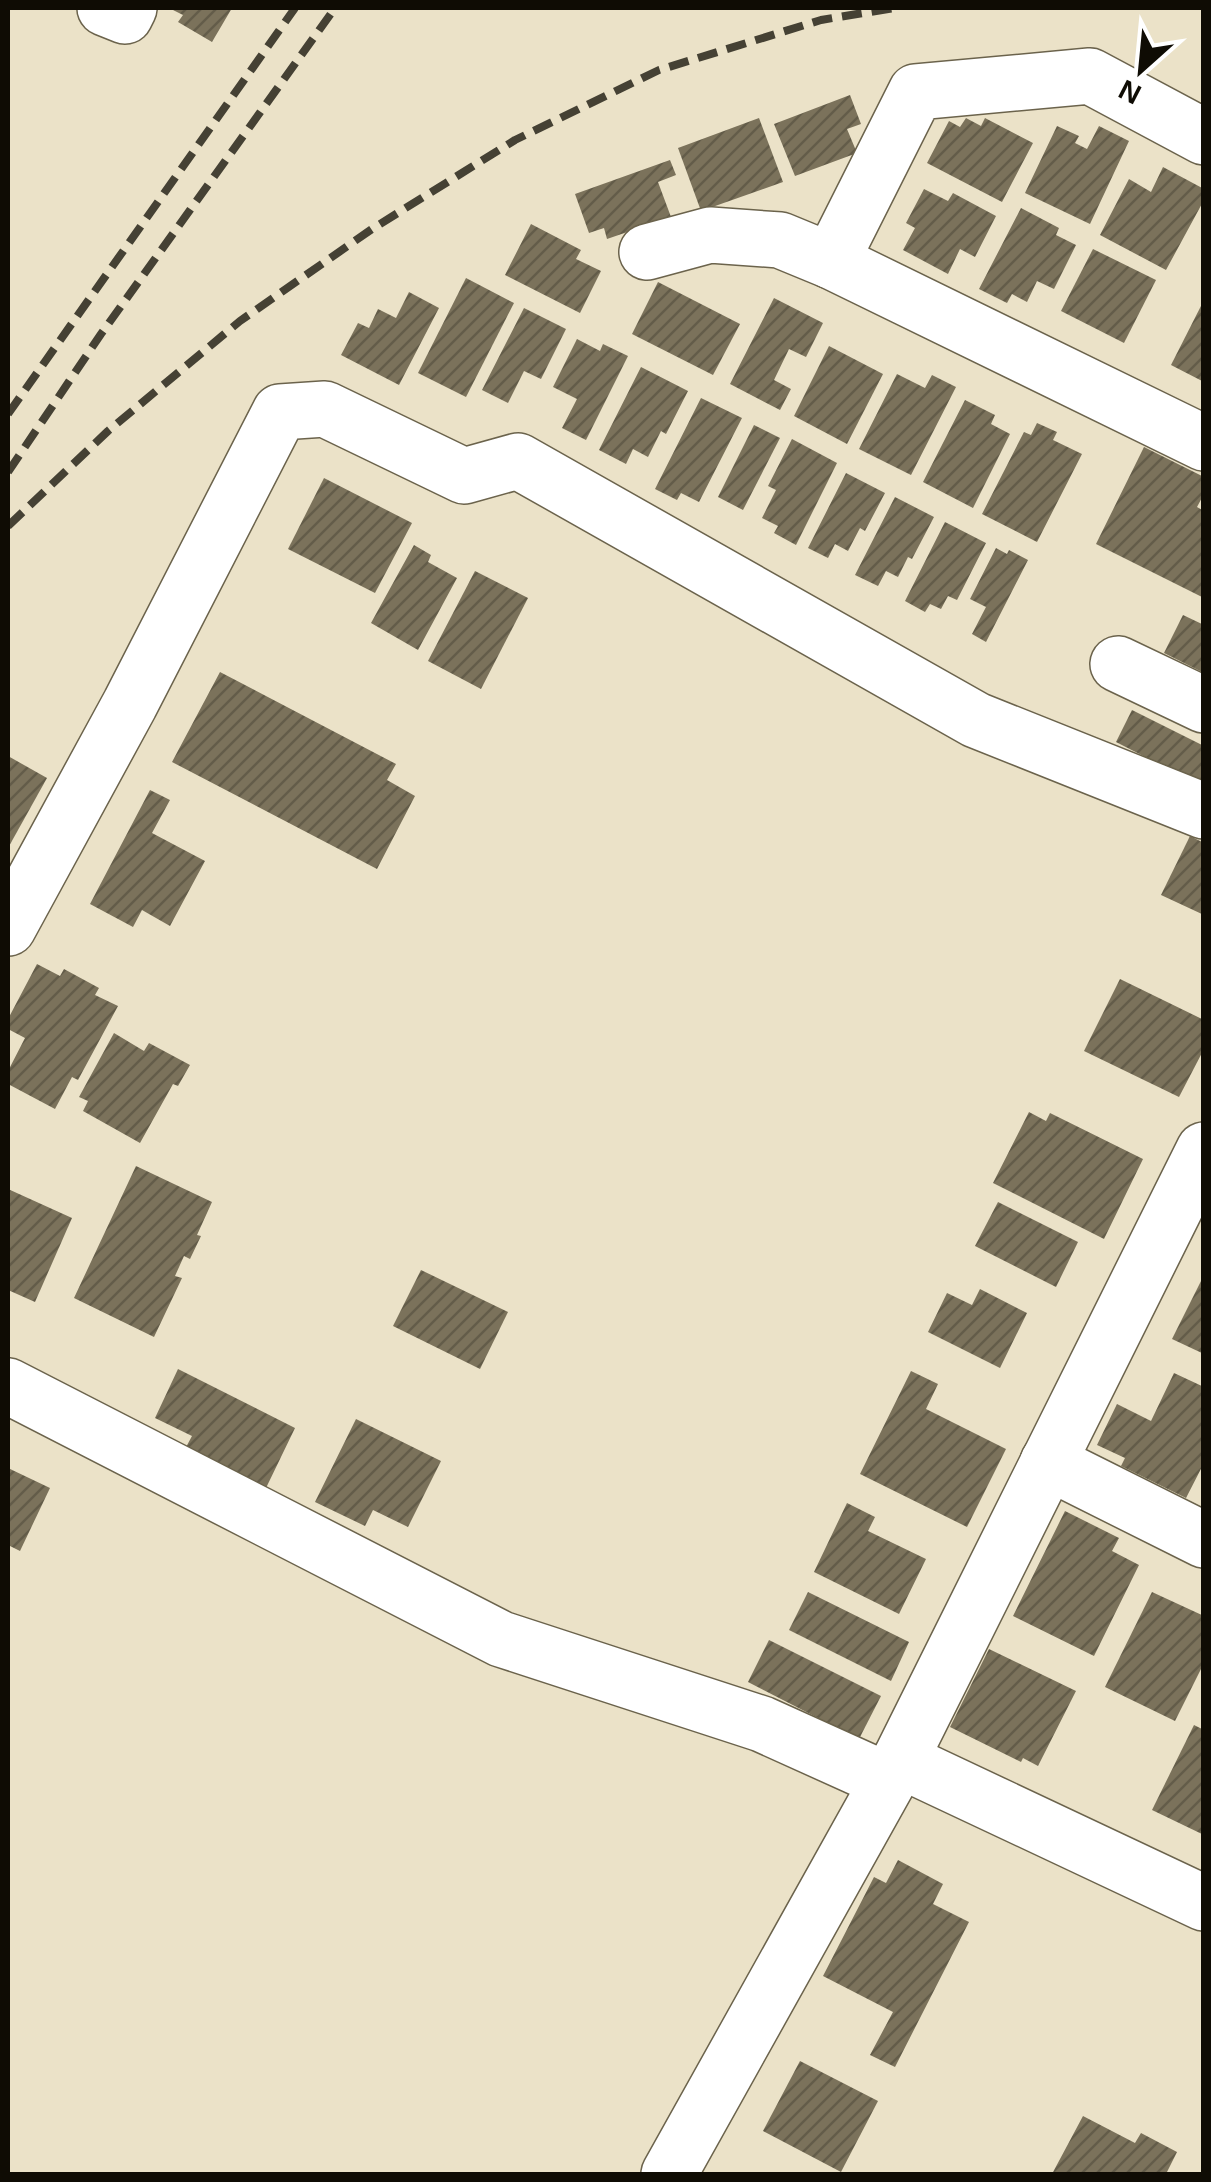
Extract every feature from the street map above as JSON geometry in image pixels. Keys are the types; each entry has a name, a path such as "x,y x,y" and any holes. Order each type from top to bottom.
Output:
{"street":[{"path":"105,8 125,16 129,8"},
{"path":"831,262 916,92 1090,76 1204,137"},
{"path":"647,252 710,235 780,240 1204,443"},
{"path":"8,928 130,704 280,412 325,409 464,476 518,462 976,720 1204,811"},
{"path":"1118,664 1204,706"},
{"path":"669,2174 893,1770 1199,1169"},
{"path":"8,1386 501,1639 893,1770 1204,1902"},
{"path":"1048,1462 1204,1540"}],"building":[{"path":"175,8 232,8 212,42 178,22 183,15"},
{"path":"850,95 861,124 847,129 857,153 795,176 774,124"},
{"path":"759,118 783,182 701,211 678,148"},
{"path":"966,118 981,126 985,118 1033,143 1002,202 927,163 949,121 960,127"},
{"path":"1057,126 1079,136 1075,143 1087,149 1099,126 1129,141 1090,224 1025,193"},
{"path":"670,160 676,175 658,182 671,217 607,239 604,228 589,233 575,194"},
{"path":"1163,167 1204,189 1204,200 1166,270 1100,235 1129,179 1151,192"},
{"path":"924,189 948,201 953,193 996,216 975,257 960,249 948,274 903,250 915,228 906,223"},
{"path":"1021,208 1059,228 1056,235 1076,245 1054,289 1037,281 1027,302 1012,294 1007,303 979,289"},
{"path":"531,224 581,250 576,259 601,271 580,313 505,275"},
{"path":"1093,249 1156,280 1124,343 1061,311"},
{"path":"466,278 514,303 466,397 418,373"},
{"path":"658,282 740,324 713,375 632,334"},
{"path":"409,292 439,308 399,385 341,355 358,323 369,328 378,309 396,318"},
{"path":"774,298 823,323 806,357 789,349 774,380 791,389 780,410 730,384"},
{"path":"1204,300 1204,382 1171,365"},
{"path":"524,308 566,329 541,379 524,371 508,403 482,390"},
{"path":"577,339 600,351 603,344 628,356 586,440 562,428 577,399 553,387"},
{"path":"829,346 883,374 847,444 794,416"},
{"path":"641,367 688,391 666,434 661,431 648,457 633,449 626,464 599,450"},
{"path":"897,374 925,388 932,375 956,387 911,475 859,449"},
{"path":"701,398 742,418 699,502 681,493 677,500 655,489"},
{"path":"965,400 995,415 991,424 1010,434 973,508 923,482"},
{"path":"1037,423 1057,432 1053,440 1082,454 1037,542 982,514 1024,432 1031,435"},
{"path":"754,425 780,438 743,510 718,497"},
{"path":"792,439 837,463 796,545 774,533 778,526 762,518 776,490 768,486"},
{"path":"1144,447 1204,477 1204,494 1197,507 1204,511 1204,598 1096,544"},
{"path":"846,473 885,493 865,531 860,528 848,551 835,544 828,558 808,548"},
{"path":"324,478 412,523 375,593 288,549"},
{"path":"895,497 934,517 898,577 886,571 878,586 855,575"},
{"path":"945,522 986,543 957,600 948,596 941,609 930,604 925,612 905,601"},
{"path":"414,545 431,555 428,562 457,578 418,650 371,623"},
{"path":"996,548 1028,560 986,642 972,634 986,607 970,599"},
{"path":"475,571 528,598 481,689 428,661"},
{"path":"1183,615 1204,625 1204,673 1164,653"},
{"path":"220,672 396,764 387,780 415,796 377,869 172,762"},
{"path":"1132,710 1204,746 1204,778 1200,785 1116,742"},
{"path":"8,756 47,778 8,848"},
{"path":"150,790 170,800 152,833 205,861 170,926 142,910 133,927 90,904"},
{"path":"1190,836 1204,843 1204,915 1161,895"},
{"path":"37,964 60,976 64,969 99,988 95,995 118,1006 78,1080 72,1077 55,1109 8,1084 8,1071 25,1038 8,1029 8,1019"},
{"path":"1120,979 1204,1020 1204,1049 1179,1097 1084,1051"},
{"path":"114,1033 144,1051 149,1043 190,1065 178,1086 173,1084 140,1143 83,1111 88,1101 79,1097"},
{"path":"1029,1112 1046,1121 1050,1113 1143,1159 1104,1239 993,1183"},
{"path":"136,1166 212,1202 190,1259 184,1256 175,1276 182,1278 154,1337 74,1298"},
{"path":"8,1189 72,1218 35,1302 8,1290"},
{"path":"998,1202 1078,1242 1056,1287 975,1246"},
{"path":"421,1270 508,1312 480,1369 393,1326"},
{"path":"1204,1275 1204,1354 1172,1339"},
{"path":"980,1289 1027,1313 1000,1368 928,1332 947,1293 972,1305"},
{"path":"178,1369 295,1428 266,1488 185,1449 192,1436 155,1418"},
{"path":"911,1371 938,1384 926,1409 1006,1449 967,1527 860,1474"},
{"path":"1174,1373 1204,1387 1204,1463 1186,1498 1121,1466 1125,1458 1097,1445 1117,1404 1151,1421"},
{"path":"356,1419 441,1461 408,1527 373,1510 365,1526 315,1502"},
{"path":"8,1468 50,1488 20,1551 8,1545"},
{"path":"847,1503 875,1517 868,1531 926,1559 899,1614 814,1572"},
{"path":"1065,1511 1119,1538 1112,1551 1139,1565 1094,1656 1013,1616"},
{"path":"808,1592 909,1642 891,1681 789,1630"},
{"path":"1152,1592 1204,1616 1204,1663 1175,1721 1105,1687"},
{"path":"769,1640 881,1696 859,1739 748,1682"},
{"path":"989,1649 1076,1691 1038,1766 1023,1758 1021,1762 950,1727"},
{"path":"1194,1725 1204,1730 1204,1835 1152,1810"},
{"path":"898,1860 943,1884 933,1904 969,1922 895,2067 870,2055 893,2012 823,1976 874,1877 886,1883"},
{"path":"800,2061 878,2101 841,2172 763,2131"},
{"path":"1083,2116 1135,2143 1141,2133 1177,2152 1166,2174 1052,2174"}],"railway":[{"path":"8,414 295,8"},
{"path":"8,472 101,334 335,8"},
{"path":"8,526 108,431 240,321 372,229 515,140 659,70 821,20 894,8"}]}
